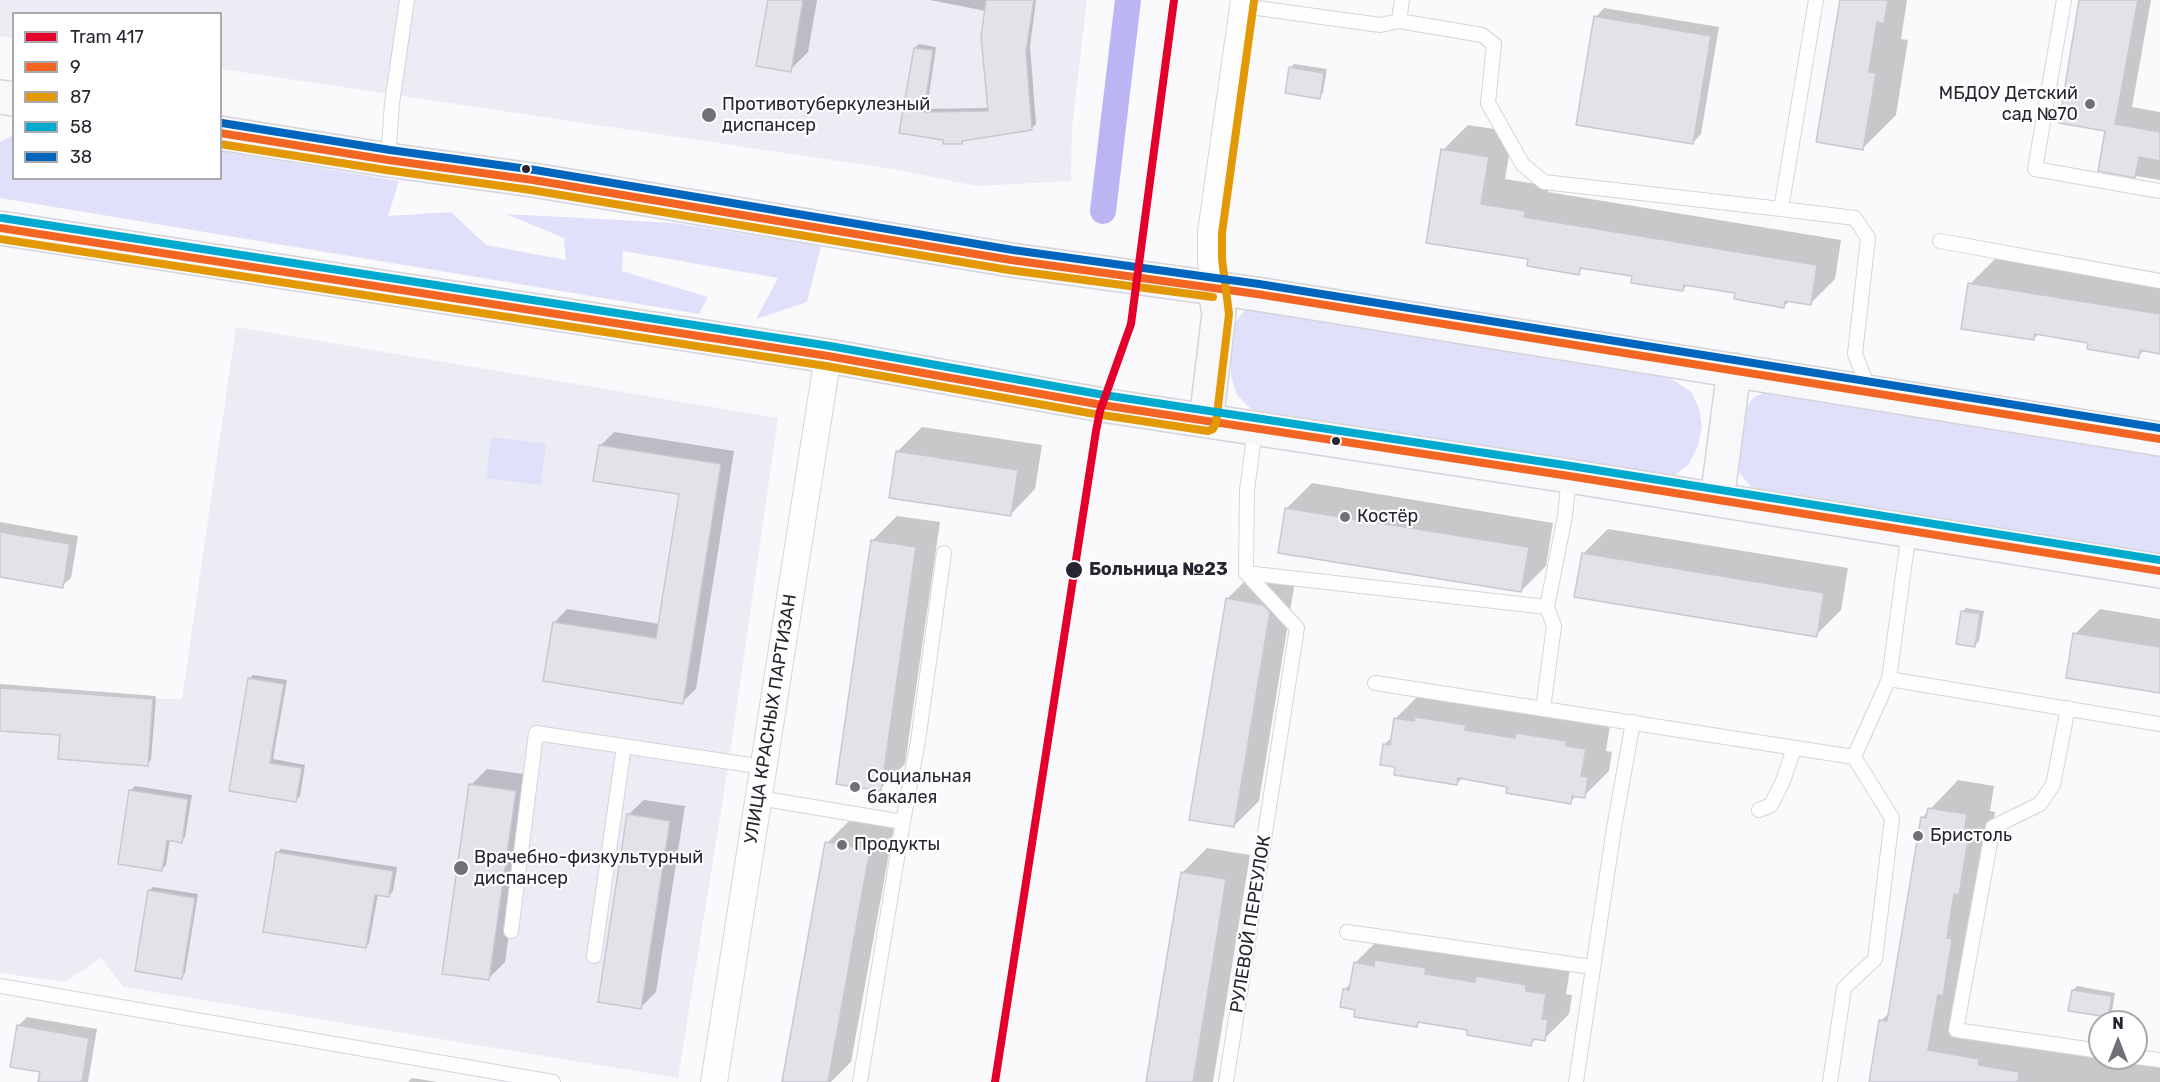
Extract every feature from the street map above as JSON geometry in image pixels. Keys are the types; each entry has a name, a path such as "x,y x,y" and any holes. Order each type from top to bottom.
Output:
{"street":[{"path":"1206,421 1219,313 1211,260 1211,232 1243,3"},
{"path":"222,133 533,180 1011,260 1214,287 2160,439"},
{"path":"0,228 828,356 1090,403 1569,476 2160,571"},
{"name":"УЛИЦА КРАСНЫХ ПАРТИЗАН","path":"714,1082 828,356"},
{"path":"1717,500 1734,370"}],"lane":[{"path":"388,160 392,102 407,0"},
{"path":"1399,21 1402,0"},
{"path":"1781,209 1816,0"},
{"path":"2064,0 2034,170 2160,191"},
{"path":"1243,3 1380,25 1399,21 1482,35 1494,44 1488,103 1523,165 1544,182 1854,218 1868,238 1854,354 1870,393"},
{"path":"1940,241 2160,281"},
{"path":"1255,429 1247,490 1246,573 1546,608"},
{"path":"1543,709 1554,626 1546,608 1565,516 1569,476"},
{"path":"1854,757 1889,679 1909,531"},
{"path":"860,1082 918,741 944,553"},
{"name":"РУЛЕВОЙ ПЕРЕУЛОК","path":"1226,1082 1297,628 1246,573"},
{"path":"1889,679 2040,707 2068,708 2160,724"},
{"path":"1375,683 1854,757 1893,818 1875,959 1844,988 1830,1082"},
{"path":"2068,708 2053,785 2040,804 1993,827 1956,1030 2088,1049"},
{"path":"1576,1082 1592,967 1633,722"},
{"path":"511,931 536,734 764,767"},
{"path":"594,956 624,746"},
{"path":"1759,810 1772,805 1794,748"},
{"path":"759,798 903,822"},
{"path":"1347,932 1592,967"},
{"path":"0,986 553,1082"}],"shaded area":[{"name":"Противотуберкулезный диспансер","path":"0,0 1087,0 1072,127 1071,181 976,186 892,169 222,69 222,12 12,12 12,38 0,36"},
{"path":"12,136 12,180 222,180 222,151 399,181 388,216 451,212 486,245 566,260 564,238 506,214 675,223 821,246 807,302 756,319 778,278 623,251 622,271 708,297 699,314 0,198 0,142"},
{"path":"1259,304 1656,373 1675,381 1691,392 1699,408 1702,426 1698,446 1688,465 1671,478 1269,418 1251,409 1237,395 1231,376 1231,339 1235,323 1245,309"},
{"path":"236,327 778,418 729,761 678,1078 123,987 101,958 65,982 0,973 0,688 182,699"},
{"path":"1775,388 2160,450 2160,560 1774,497 1751,487 1738,471 1733,451 1743,412 1754,397"},
{"path":"491,437 546,444 541,485 486,478"}],"building":[{"path":"768,0 803,0 791,72 756,66"},
{"path":"986,0 1034,0 1026,51 1032,130 962,141 962,144 943,144 943,140 899,133 914,48 933,50 924,112 988,111 981,37"},
{"path":"1840,0 1888,0 1884,24 1877,22 1869,72 1876,73 1863,150 1816,142"},
{"name":"МБДОУ Детский сад №70","path":"2079,0 2138,0 2115,124 2160,132 2160,161 2139,157 2135,178 2098,171 2105,131 2059,123"},
{"path":"1594,16 1711,36 1693,144 1576,125"},
{"path":"1289,67 1324,73 1320,99 1285,93"},
{"path":"1441,149 1489,157 1481,204 1525,211 1524,217 1817,265 1811,305 1785,301 1784,308 1734,299 1735,293 1684,285 1683,291 1631,283 1632,276 1580,268 1579,275 1527,266 1528,259 1426,243"},
{"path":"1968,283 2160,314 2160,354 2140,350 2139,358 2087,349 2088,343 2035,334 2034,340 1961,329"},
{"path":"599,445 721,464 683,704 543,681 553,622 656,638 679,494 593,481"},
{"path":"896,451 1018,470 1011,516 889,498"},
{"path":"1285,508 1529,547 1521,592 1278,553"},
{"path":"0,532 70,544 63,588 0,577"},
{"path":"871,540 916,547 881,791 836,784"},
{"path":"1582,553 1824,593 1817,637 1574,597"},
{"path":"1226,598 1263,605 1270,612 1234,827 1189,820"},
{"path":"1961,611 1980,614 1975,647 1956,644"},
{"path":"2073,633 2160,647 2160,693 2066,678"},
{"path":"248,678 284,684 270,763 302,768 296,802 229,791"},
{"path":"0,688 153,699 148,766 58,759 60,735 0,731"},
{"path":"1415,717 1466,725 1465,730 1515,738 1516,733 1566,741 1566,746 1586,749 1581,776 1588,777 1585,798 1572,796 1571,804 1506,793 1507,787 1458,778 1457,785 1394,775 1395,767 1380,765 1383,744 1390,745 1394,718 1414,721"},
{"path":"469,784 516,791 489,980 442,974"},
{"path":"129,790 188,799 182,843 167,840 162,871 118,864"},
{"path":"1928,808 1967,814 1963,839 1968,840 1959,895 1954,894 1947,938 1952,939 1943,996 1938,995 1928,1050 1979,1059 1978,1065 2019,1072 2018,1082 1869,1082 1879,1020 1887,1021 1921,817 1926,818"},
{"path":"627,814 670,821 641,1009 598,1002"},
{"path":"825,842 870,850 828,1082 782,1082"},
{"path":"276,852 393,871 389,897 375,895 366,948 263,932"},
{"path":"1181,872 1226,879 1193,1082 1146,1082"},
{"path":"148,890 195,898 182,979 135,971"},
{"path":"1375,960 1426,968 1425,974 1475,982 1476,976 1526,985 1526,991 1546,994 1542,1019 1548,1019 1545,1041 1533,1039 1531,1046 1467,1035 1467,1030 1418,1022 1417,1027 1354,1017 1355,1010 1340,1007 1343,989 1349,990 1354,962 1374,966"},
{"path":"2072,990 2112,996 2109,1010 2088,1010 2088,1014 2068,1011"},
{"path":"17,1025 89,1038 82,1082 38,1082 40,1072 10,1067"}],"waterway":[{"path":"1103,211 1128,0"}],"tram line":[{"name":"417","path":"995,1082 1096,431 1100,411 1131,324 1174,0"}],"transit line":[{"name":"87","path":"0,239 826,366 1089,413 1208,431 1213,429 1216,423 1229,314 1222,259 1222,233 1254,1"},
{"name":"38","path":"222,123 535,170 1013,250 1259,284 2160,428"},
{"name":"9","path":"222,133 533,180 1011,260 1257,294 2160,439"},
{"name":"87","path":"222,144 531,190 1009,270 1213,297"},
{"name":"58","path":"2,218 830,346 1104,395 1571,466 2160,560"},
{"name":"9","path":"0,228 828,356 1102,405 1569,476 2160,571"}],"place":[{"name":"МБДОУ Детский сад №70","path":"2090,104"},
{"name":"Противотуберкулезный диспансер","path":"709,115"},
{"name":"Костёр","path":"1345,517"},
{"name":"Больница №23","path":"1074,570"},
{"name":"Социальная бакалея","path":"855,787"},
{"name":"Бристоль","path":"1918,836"},
{"name":"Продукты","path":"842,845"},
{"name":"Врачебно-физкультурный диспансер","path":"461,868"}]}
